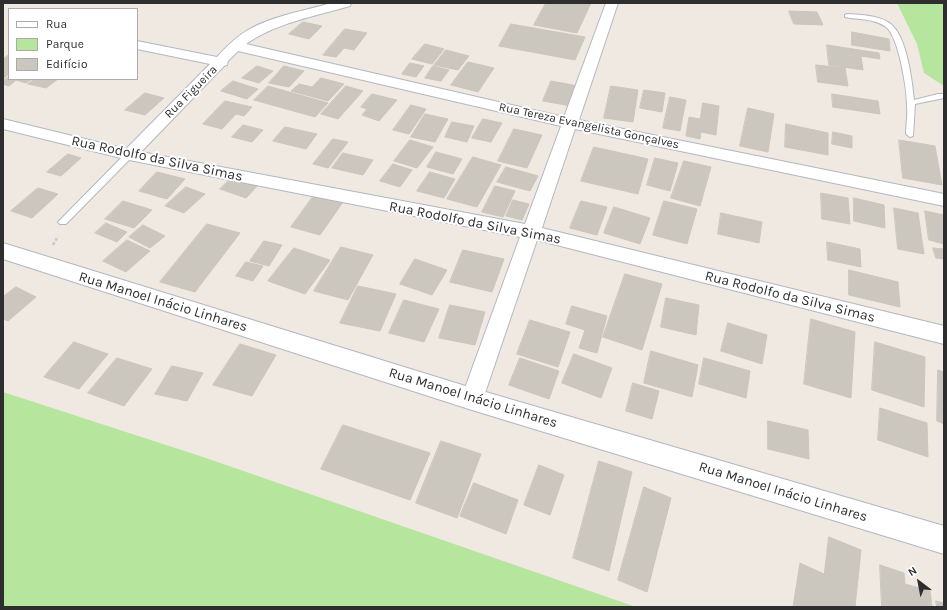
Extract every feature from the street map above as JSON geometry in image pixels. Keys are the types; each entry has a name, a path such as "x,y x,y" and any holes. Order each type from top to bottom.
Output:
{"main road":[{"name":"Rua Manoel Inácio Linhares","path":"3,251 472,399 944,540"}],"street":[{"name":"Rua Figueira","path":"129,155 222,62 235,46 253,33 276,22 345,3"},
{"path":"472,399 612,3"},
{"path":"138,45 222,62"},
{"name":"Rua Tereza Evangelista Gonçalves","path":"235,46 570,123 944,200"},
{"name":"Rua Rodolfo da Silva Simas","path":"3,124 129,155 531,232 944,335"}],"lane":[{"path":"847,16 870,18 890,27 899,41 906,69 911,103 910,134"},
{"path":"911,103 938,96 944,96"},
{"name":"Rua Figueira","path":"63,222 129,155"}],"green space":[{"path":"897,3 944,3 944,86 924,73 917,44"},
{"path":"3,392 203,457 636,607 3,607"}],"building":[{"path":"546,3 591,3 577,33 534,25"},
{"path":"789,11 817,12 823,25 794,24"},
{"path":"303,22 322,26 309,39 289,34"},
{"path":"511,24 585,37 575,60 499,46"},
{"path":"345,29 367,33 354,50 344,48 336,57 323,55"},
{"path":"852,32 889,39 890,51 852,45"},
{"path":"425,44 444,49 432,64 412,59"},
{"path":"827,45 879,53 880,59 861,56 863,70 829,65"},
{"path":"446,50 469,56 458,70 434,65"},
{"path":"8,56 8,75 3,79 3,59"},
{"path":"468,62 494,68 478,92 451,85"},
{"path":"410,63 424,66 416,77 402,74"},
{"path":"816,65 845,68 848,86 818,82"},
{"path":"257,66 273,71 259,83 242,78"},
{"path":"284,66 304,71 289,87 269,83"},
{"path":"433,66 449,70 441,81 425,78"},
{"path":"8,78 8,80 16,80 9,86 3,84 3,81"},
{"path":"321,78 344,84 328,101 291,91 299,84 312,87"},
{"path":"16,80 30,80 26,83"},
{"path":"34,80 57,80 46,88 28,84"},
{"path":"233,81 258,89 247,99 221,91"},
{"path":"551,81 578,86 571,106 543,101"},
{"path":"268,86 328,103 315,117 254,100"},
{"path":"346,86 363,91 338,119 321,114"},
{"path":"611,86 638,90 633,122 604,118"},
{"path":"644,90 665,93 662,112 640,108"},
{"path":"145,93 164,98 145,115 125,110"},
{"path":"372,94 397,100 379,121 362,115 367,109 361,107"},
{"path":"832,94 878,101 880,114 833,107"},
{"path":"670,97 686,100 680,131 663,128"},
{"path":"225,101 252,107 244,116 236,114 222,129 203,124"},
{"path":"703,103 719,106 716,135 701,132 700,139 686,136 689,117 700,119"},
{"path":"411,105 426,109 409,134 393,130"},
{"path":"748,108 774,114 768,152 740,146"},
{"path":"425,114 448,119 435,142 411,137"},
{"path":"483,119 502,123 491,142 472,138"},
{"path":"452,122 474,126 467,142 445,137"},
{"path":"786,124 828,133 828,155 785,147"},
{"path":"243,125 263,130 252,142 232,137"},
{"path":"285,127 317,134 306,149 273,141"},
{"path":"514,129 542,135 527,168 498,161"},
{"path":"833,132 852,136 852,148 832,144"},
{"path":"333,139 348,142 328,168 313,164"},
{"path":"410,140 433,147 417,168 394,161"},
{"path":"899,140 935,146 942,185 903,178"},
{"path":"594,147 648,159 638,194 581,181"},
{"path":"436,152 462,159 453,174 427,167"},
{"path":"343,153 373,160 363,175 332,168"},
{"path":"68,154 81,158 61,176 47,172"},
{"path":"473,157 501,165 477,207 447,199"},
{"path":"655,158 678,163 670,191 647,185"},
{"path":"684,161 711,167 700,206 671,198"},
{"path":"393,164 412,170 400,187 380,181"},
{"path":"506,167 538,176 530,191 497,182"},
{"path":"157,172 185,179 167,199 139,191"},
{"path":"430,172 455,179 444,198 417,191"},
{"path":"237,173 261,182 246,198 220,189"},
{"path":"495,186 515,191 503,217 482,212"},
{"path":"186,187 205,194 184,213 165,206"},
{"path":"38,188 58,194 32,218 11,211"},
{"path":"821,193 848,198 850,224 822,219"},
{"path":"315,194 343,202 320,235 291,227"},
{"path":"854,198 884,205 885,228 854,221"},
{"path":"513,200 529,204 522,220 506,216"},
{"path":"123,201 152,210 134,228 105,219"},
{"path":"581,201 607,207 597,235 570,228"},
{"path":"664,201 697,209 687,244 653,235"},
{"path":"614,207 650,218 640,244 604,233"},
{"path":"894,208 918,213 924,254 898,249"},
{"path":"925,211 944,215 944,244 929,240"},
{"path":"721,213 762,222 759,243 718,234"},
{"path":"106,223 127,232 117,242 95,233"},
{"path":"207,224 240,233 195,292 160,282"},
{"path":"143,225 165,236 150,248 129,237"},
{"path":"127,240 150,251 126,272 103,261"},
{"path":"264,241 282,245 269,266 250,261"},
{"path":"827,242 860,249 861,267 828,260"},
{"path":"341,247 373,255 348,300 314,291"},
{"path":"294,248 330,260 305,294 268,281"},
{"path":"933,248 944,249 944,259 936,258"},
{"path":"463,250 504,259 492,292 450,282"},
{"path":"415,259 447,270 432,295 400,284"},
{"path":"246,262 263,266 253,281 236,276"},
{"path":"849,270 898,282 900,307 849,295"},
{"path":"625,274 662,284 642,350 603,337"},
{"path":"358,286 396,294 380,331 340,323"},
{"path":"16,287 36,297 8,321 3,319 3,297"},
{"path":"666,298 699,305 696,335 661,327"},
{"path":"404,300 439,309 424,342 389,333"},
{"path":"450,305 485,312 475,345 439,338"},
{"path":"572,306 607,316 597,353 579,348 585,330 566,324"},
{"path":"811,319 855,332 851,398 804,384"},
{"path":"530,320 570,332 558,367 517,354"},
{"path":"728,323 767,335 762,364 721,351"},
{"path":"74,342 108,354 79,389 44,377"},
{"path":"875,342 925,357 924,407 872,390"},
{"path":"240,344 276,355 252,396 213,385"},
{"path":"651,351 698,365 692,397 644,383"},
{"path":"574,354 612,368 601,398 562,383"},
{"path":"117,358 152,369 124,406 88,393"},
{"path":"520,358 559,371 549,399 509,385"},
{"path":"704,358 750,371 746,398 699,384"},
{"path":"172,366 203,373 187,401 155,394"},
{"path":"938,370 944,372 944,424 937,421"},
{"path":"633,383 659,391 652,419 626,411"},
{"path":"880,408 927,423 928,457 878,440"},
{"path":"768,421 808,430 809,459 768,449"},
{"path":"343,425 430,453 410,500 321,469"},
{"path":"441,441 481,454 457,518 416,503"},
{"path":"599,461 632,472 609,571 573,558"},
{"path":"539,465 564,475 550,515 524,505"},
{"path":"474,483 518,500 506,534 460,516"},
{"path":"644,487 671,498 647,592 618,580"},
{"path":"829,537 861,550 855,607 793,607 800,563 824,574"},
{"path":"880,565 904,573 905,584 930,591 932,607 882,607"},
{"path":"936,601 944,603 944,607 937,607"}]}
